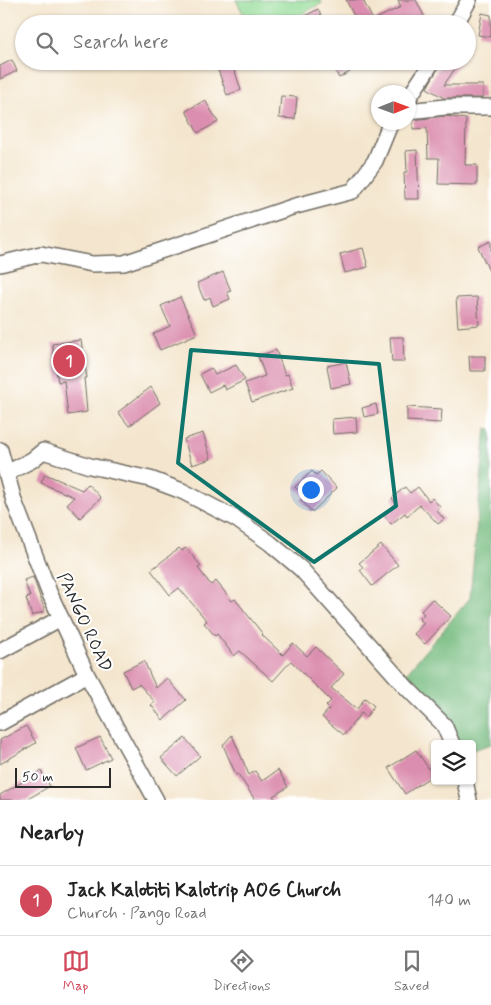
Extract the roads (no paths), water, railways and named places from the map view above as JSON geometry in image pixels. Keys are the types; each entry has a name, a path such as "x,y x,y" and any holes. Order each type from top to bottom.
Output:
{"street":[{"path":"461,15 469,0"},
{"path":"416,87 427,70"},
{"path":"416,110 445,107 491,107"},
{"path":"0,264 41,254 92,264 124,262 292,207 352,191 375,161 388,130"},
{"name":"PANGO ROAD","path":"0,450 14,501 61,618 87,675 156,800"},
{"path":"7,474 43,452 90,466 150,479 182,491 236,519 270,543 301,569 406,687 444,725 450,740"},
{"path":"0,650 61,618"},
{"path":"0,723 87,675"},
{"path":"466,785 469,800"}],"place":[{"name":"Jack Kalotiti Kalotrip AOG Church","path":"69,361"}]}
